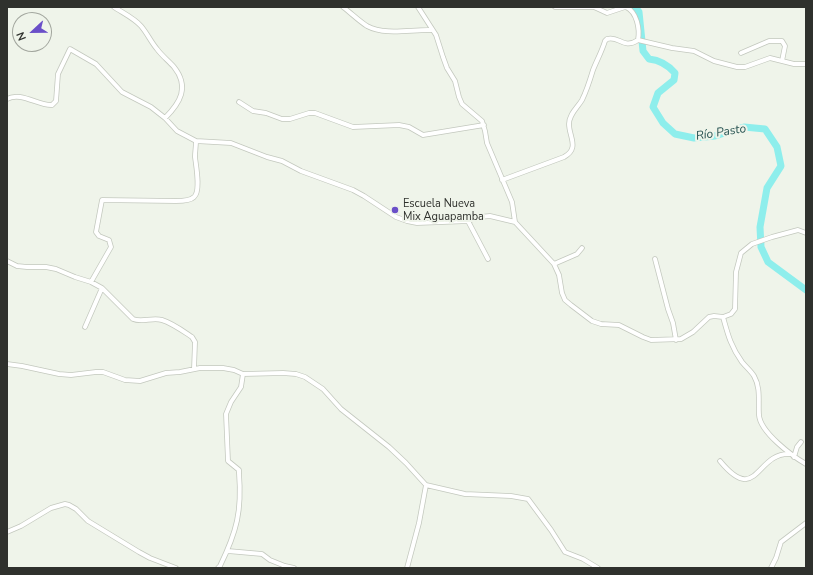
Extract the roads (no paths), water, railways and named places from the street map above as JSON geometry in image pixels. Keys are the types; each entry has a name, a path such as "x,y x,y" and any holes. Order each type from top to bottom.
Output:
{"street":[{"path":"114,7 142,27 156,49 178,73 181,82 181,97 179,103 165,118"},
{"path":"343,7 368,26 376,29 398,31 432,30"},
{"path":"418,7 439,42 447,68 455,81 462,104 477,116 484,126 487,143 512,202 515,222"},
{"path":"555,7 594,7 607,13 627,7 632,10 636,18 639,40"},
{"path":"502,180 568,154 573,147 569,119 583,99 607,39 613,38 627,44 639,40 672,48 694,50 714,60 737,67 745,67 770,58 794,64 806,64"},
{"path":"741,53 769,42 782,41 785,46 782,61"},
{"path":"7,99 10,97 22,97 47,105 52,105 56,101 58,74 70,49 96,64 122,92 151,107 165,118 177,131 196,141 231,143 282,161 301,171 353,190 396,217 406,221 417,223 468,221 479,217 490,216 515,222 554,264 559,275 562,294 565,300 585,317 601,324 619,325 651,340 676,340 685,337 709,317 723,317 731,314 735,309 736,272 741,253 752,244 791,231 798,230 806,233"},
{"path":"239,102 253,111 266,113 282,119 290,119 315,112 353,127 399,125 409,127 422,135 484,126"},
{"path":"91,282 111,247 109,240 99,236 96,232 102,200 176,201 187,200 194,197 197,192 198,183 195,155 196,141"},
{"path":"468,221 488,259"},
{"path":"554,264 577,254 582,248"},
{"path":"655,259 668,309 674,323 676,340"},
{"path":"7,261 17,266 46,267 56,269 74,277 91,282 102,288 133,319 161,319 192,337 195,342 194,369"},
{"path":"85,327 102,288"},
{"path":"723,317 730,342 754,376 758,391 760,421 762,426 790,454 806,464"},
{"path":"7,364 60,374 72,375 103,372 125,380 140,381 166,373 194,369 223,368 234,370 243,374 282,373 296,374 305,377 323,389 341,408 389,447 426,485 465,494 511,496 528,500 552,530 565,552 583,559 598,568"},
{"path":"218,568 228,551 239,514 241,497 239,470 228,461 226,414 231,402 241,387 243,374"},
{"path":"794,457 801,442"},
{"path":"720,461 737,477 747,479 753,476 777,455 790,454"},
{"path":"406,568 419,523 426,485"},
{"path":"7,532 21,526 51,508 65,504 76,509 88,521 139,552 176,568"},
{"path":"771,568 776,558 780,542 806,523"},
{"path":"228,551 262,554 270,560 294,568"}],"waterway":[{"name":"Río Pasto","path":"635,7 639,12 643,51 649,59 663,63 675,73 674,80 658,93 653,107 663,123 675,134 694,138 715,136 744,127 765,129 777,147 781,166 767,188 760,227 761,247 768,262 806,290"}],"place":[{"name":"Escuela Nueva Mix Aguapamba","path":"395,210"}]}
